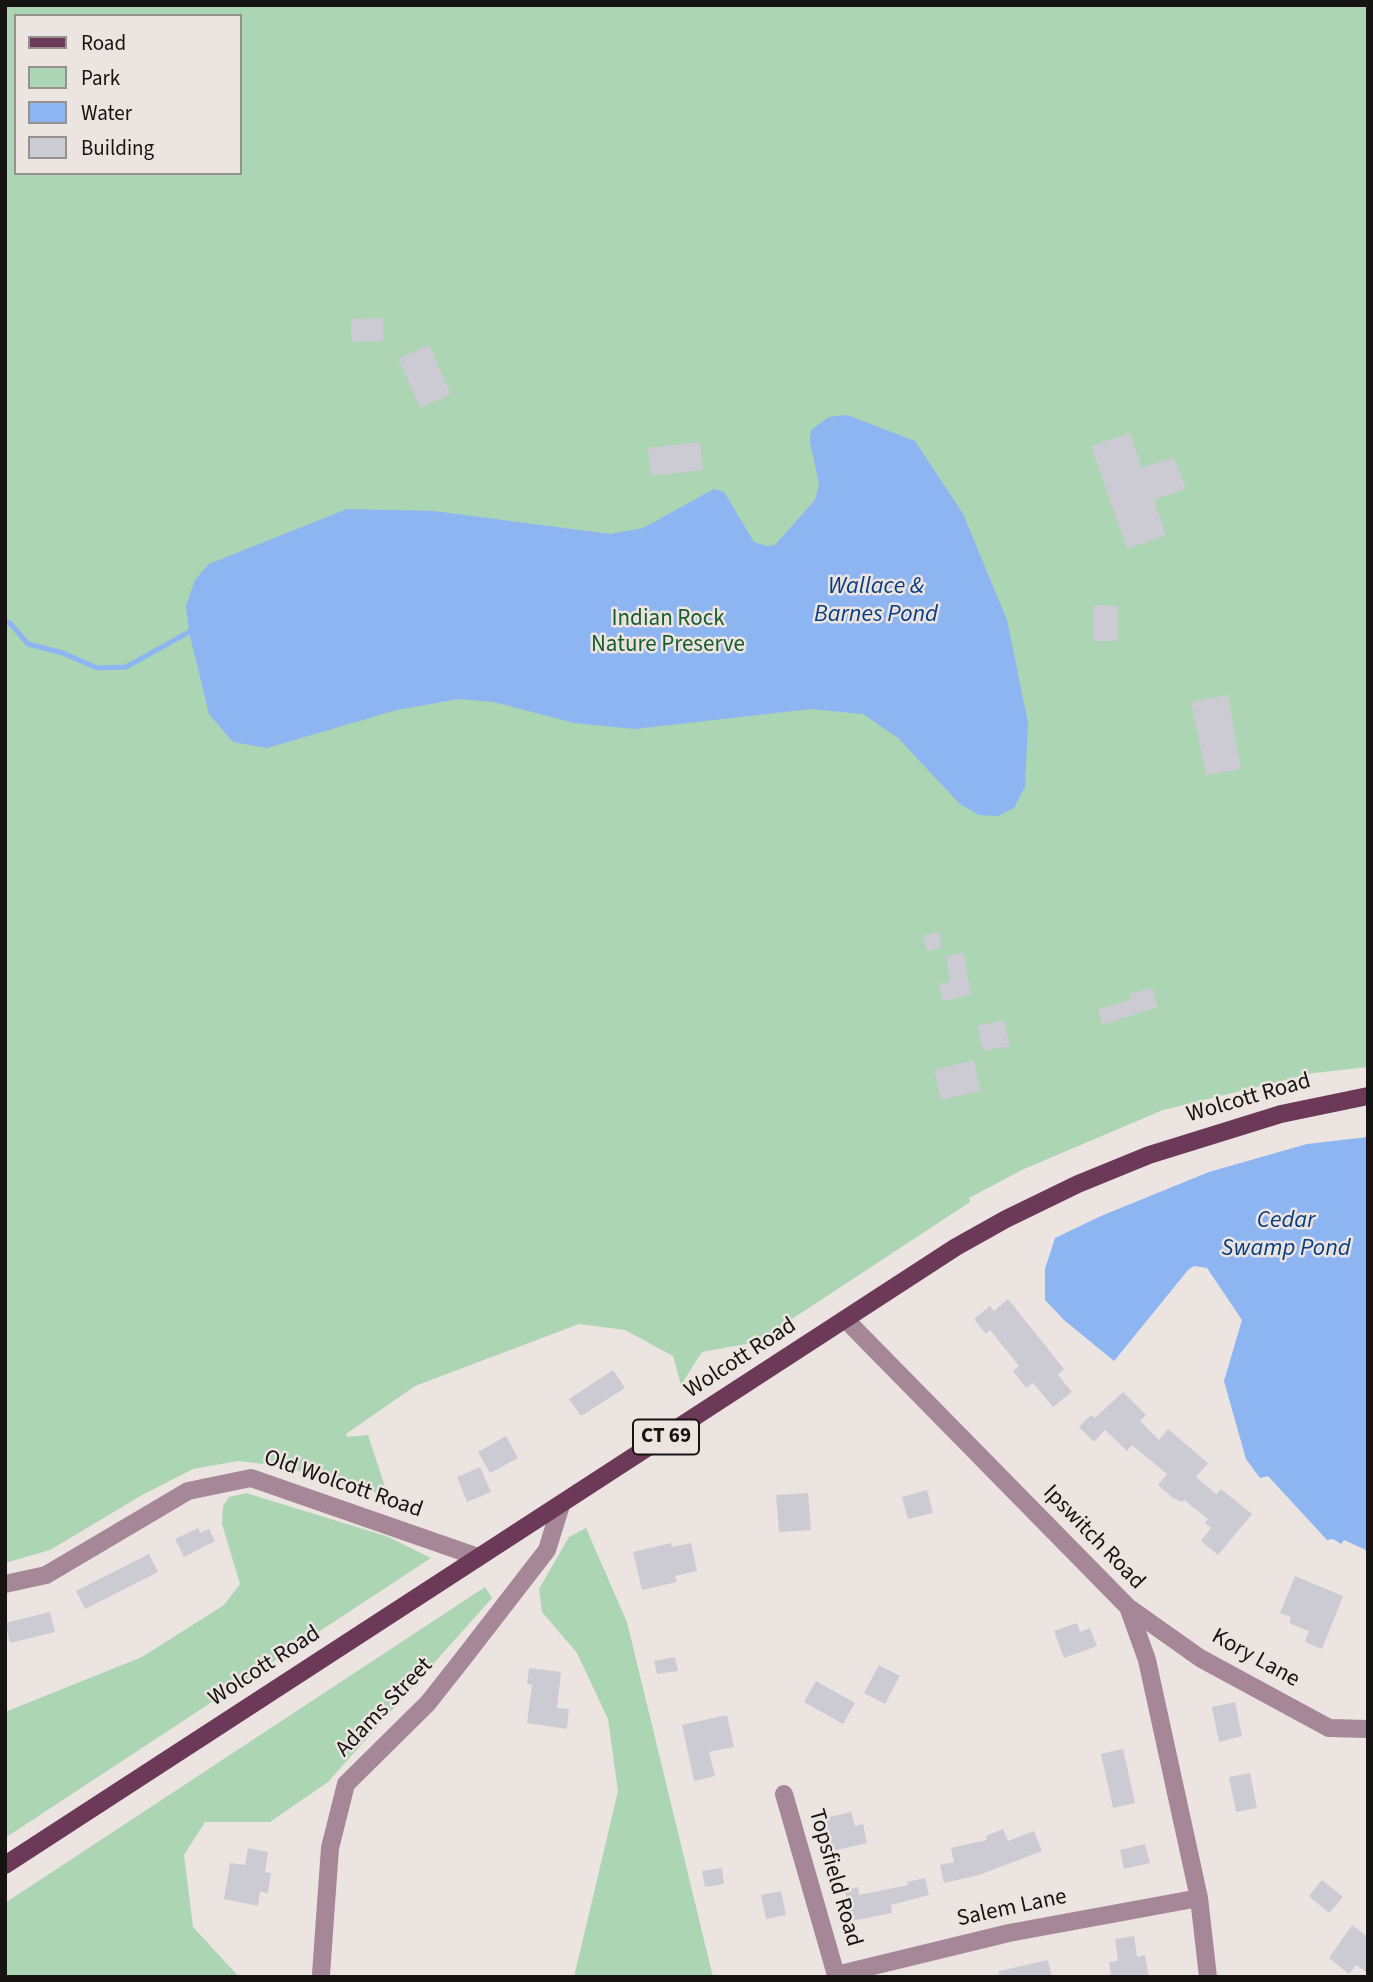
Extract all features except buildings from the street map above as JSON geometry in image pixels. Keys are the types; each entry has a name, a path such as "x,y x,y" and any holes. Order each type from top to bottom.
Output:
{"main road":[{"name":"Wolcott Road","path":"5,1865 847,1321 956,1247 1078,1184 1209,1134 1312,1106 1368,1096"}],"street":[{"name":"Ipswitch Road","path":"847,1321 1128,1607 1147,1660 1199,1898 1208,1977"},
{"name":"Old Wolcott Road","path":"5,1584 46,1575 188,1491 251,1478 478,1557"},
{"name":"Adams Street","path":"321,1974 330,1848 346,1784 428,1703 547,1550 561,1505"},
{"name":"Kory Lane","path":"1128,1607 1200,1658 1329,1728 1368,1729"},
{"name":"Topsfield Road","path":"784,1794 836,1975"},
{"name":"Salem Lane","path":"836,1975 1009,1933 1199,1898"}],"green space":[{"name":"Indian Rock Nature Preserve","path":"5,5 1368,5 1368,1067 1314,1073 1163,1110 1024,1169 969,1198 970,1202 757,1342 702,1352 681,1385 673,1356 625,1330 579,1324 415,1386 346,1434 347,1437 368,1435 388,1496 282,1466 238,1461 193,1469 142,1495 50,1550 5,1563"},
{"path":"246,1493 386,1536 431,1558 5,1838 5,1712 142,1657 224,1605 240,1584 222,1524 223,1506 229,1497"},
{"path":"586,1528 627,1622 713,1977 574,1977 618,1791 608,1719 577,1653 542,1612 539,1589 569,1537"},
{"path":"485,1587 492,1598 328,1782 270,1822 205,1822 184,1855 193,1927 239,1977 5,1977 5,1903"}],"water":[{"name":"Wallace & Barnes Pond","path":"847,415 915,441 963,514 1007,620 1028,723 1025,787 1014,808 998,816 979,815 960,804 898,738 863,714 811,709 635,729 574,723 494,702 459,699 397,710 267,748 233,742 209,714 189,632 186,606 195,580 209,564 347,509 434,511 610,534 643,528 714,489 724,492 754,542 767,546 775,545 815,500 819,484 810,442 811,430 829,417"},
{"name":"Cedar Swamp Pond","path":"1368,1137 1368,1551 1344,1540 1341,1544 1333,1539 1327,1540 1268,1476 1260,1478 1246,1459 1224,1381 1242,1320 1207,1268 1194,1266 1188,1270 1114,1361 1064,1320 1045,1300 1045,1269 1055,1238 1101,1216 1209,1172 1307,1144"}],"waterway":[{"path":"5,622 10,623 28,644 63,653 97,668 126,667 189,632"}]}
